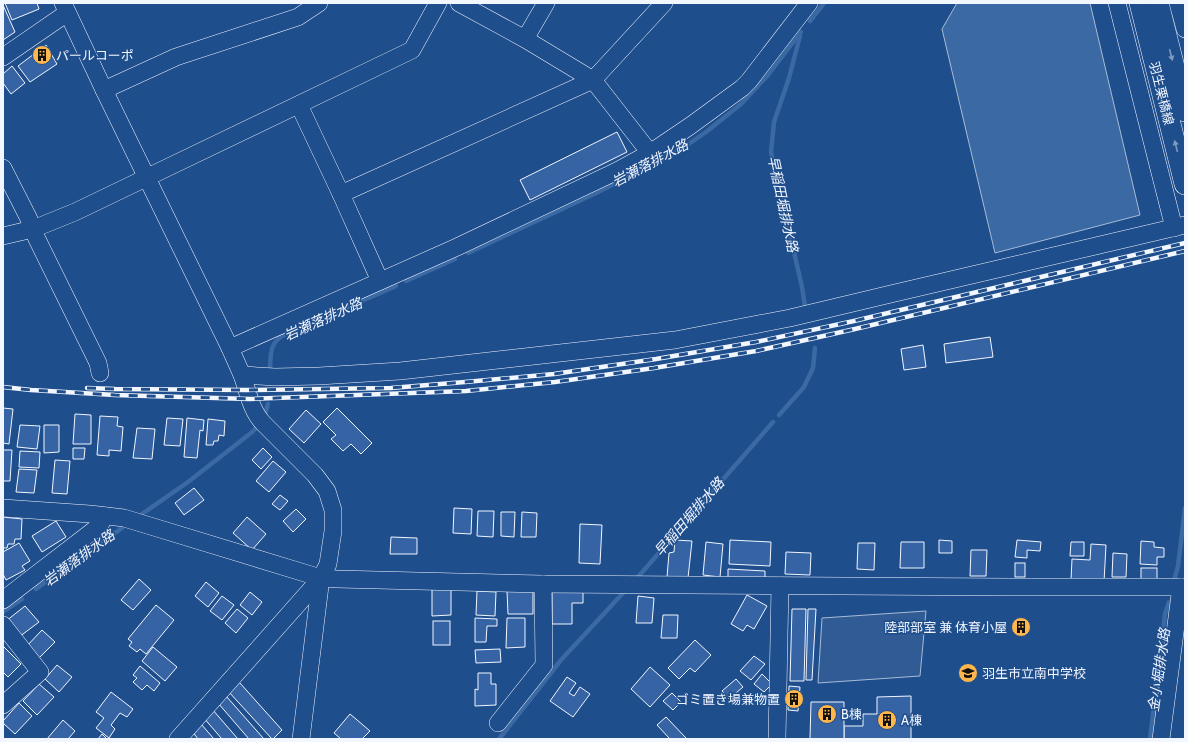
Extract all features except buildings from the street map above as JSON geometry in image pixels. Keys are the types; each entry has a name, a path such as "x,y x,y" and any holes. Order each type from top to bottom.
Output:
{"main road":[{"name":"羽生栗橋線","path":"1151,11 1185,111"},
{"name":"羽生栗橋線","path":"1151,11 1185,184"}],"street":[{"path":"104,90 176,57 298,17 319,3"},
{"path":"3,236 33,229 75,212 412,50 438,3"},
{"path":"459,3 525,39 592,80 650,153"},
{"path":"525,39 546,3"},
{"path":"341,194 592,80 664,3"},
{"path":"230,348 457,247 617,171 650,153 742,88 753,76 809,3"},
{"path":"242,375 275,377 319,376 400,371 675,340 790,318 1180,227 1117,3"},
{"path":"1178,3 1185,29"},
{"path":"3,57 65,8 230,348 258,418 315,475 327,491 333,510 333,531 328,564 320,578 178,739"},
{"path":"299,105 380,281"},
{"path":"3,168 98,363 100,373"},
{"path":"3,508 124,518 320,578 543,584 1183,587 1161,739"},
{"path":"3,600 94,530 101,523 104,516"},
{"path":"301,739 320,578"},
{"path":"498,723 544,665 543,584"},
{"path":"777,739 780,586"},
{"path":"3,625 40,672 3,705"}],"shaded area":[{"path":"957,3 1090,3 1140,215 995,253 942,29"},
{"path":"926,611 920,676 818,683 822,618"}],"waterway":[{"name":"岩瀬落排水路","path":"810,21 824,3"},
{"name":"岩瀬落排水路","path":"468,253 596,193 677,152 706,132 741,104 768,75 801,32"},
{"name":"早稲田堀排水路","path":"800,36 789,78 774,122 771,152 805,306"},
{"name":"岩瀬落排水路","path":"406,281 455,259"},
{"name":"岩瀬落排水路","path":"270,367 273,346 282,336 396,286"},
{"name":"早稲田堀排水路","path":"779,415 804,387 813,368 815,348"},
{"name":"岩瀬落排水路","path":"265,414 268,404"},
{"name":"早稲田堀排水路","path":"638,577 773,422"},
{"name":"岩瀬落排水路","path":"142,514 188,482 257,427"},
{"name":"金小堀排水路","path":"1174,581 1178,566 1185,508"},
{"name":"岩瀬落排水路","path":"36,589 122,528"},
{"name":"早稲田堀排水路","path":"499,739 561,660 623,593"},
{"name":"岩瀬落排水路","path":"3,612 22,599"},
{"name":"金小堀排水路","path":"1150,739 1165,614 1169,602"}],"railway":[{"path":"87,388 247,390 391,388 554,374 756,342 854,321 1185,243"},
{"path":"3,387 115,395 250,399 466,391 555,382 654,368 756,351 1185,251"}],"place":[{"name":"パールコーポ","path":"42,55"},
{"name":"陸部部室 兼 体育小屋","path":"1021,627"},
{"name":"羽生市立南中学校","path":"968,673"},
{"name":"ゴミ置き場兼物置","path":"794,699"},
{"name":"B棟","path":"827,714"},
{"name":"A棟","path":"887,720"}]}
